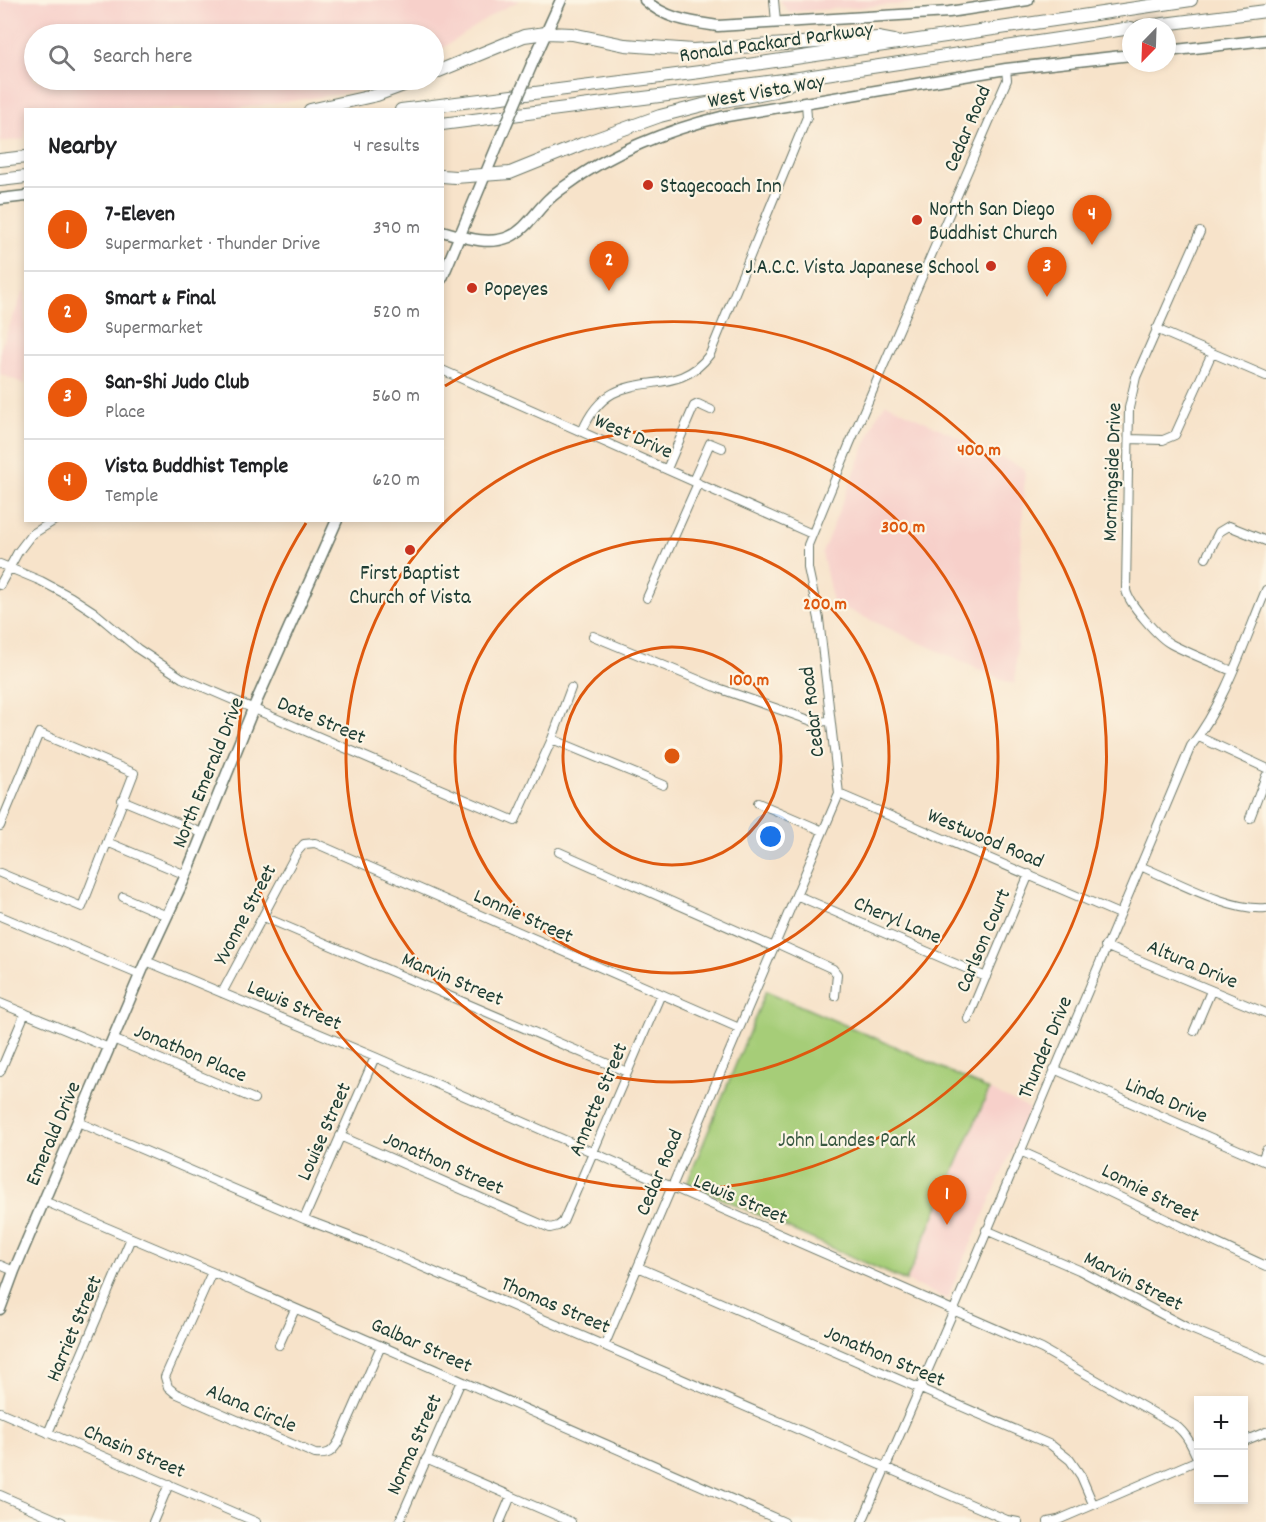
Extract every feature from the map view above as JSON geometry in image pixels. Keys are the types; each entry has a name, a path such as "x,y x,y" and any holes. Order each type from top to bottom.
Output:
{"highway":[{"name":"Ronald Packard Parkway","path":"417,108 699,72 1191,0"},
{"path":"1176,22 1266,11"},
{"name":"Ronald Packard Parkway","path":"444,124 799,78 1122,29"},
{"path":"444,69 524,36 546,33 572,34 625,45 693,50 878,38 904,43"},
{"path":"444,176 510,173 660,116 775,91 799,78"},
{"path":"319,108 390,90"},
{"path":"0,160 24,157"},
{"path":"0,180 24,177"}],"main road":[{"path":"444,273 561,0"},
{"path":"645,0 666,15 718,26 949,12 1029,0"},
{"path":"1176,50 1266,40"},
{"name":"West Vista Way","path":"444,232 485,241 509,237 520,231 548,200 570,183 616,155 667,132 721,117 1006,69 1122,55"},
{"path":"0,199 24,196"},
{"name":"North Emerald Drive","path":"111,1043 186,874 253,709 336,522"},
{"name":"Emerald Drive","path":"0,1309 111,1043"}],"street":[{"path":"774,0 776,22"},
{"name":"Cedar Road","path":"605,1344 839,794 819,619 808,568 808,545 1007,80 1006,69"},
{"path":"582,432 598,404 612,394 637,384 674,381 700,367 710,354 807,117 806,103"},
{"name":"Morningside Drive","path":"1200,232 1136,377 1129,408 1127,597 1168,643 1232,671"},
{"path":"1156,329 1266,376"},
{"path":"1129,438 1163,440 1175,435 1212,353"},
{"name":"West Drive","path":"444,371 812,534"},
{"path":"667,469 694,406 699,404 711,410"},
{"path":"647,598 710,443 722,448"},
{"path":"0,585 18,552 31,536 52,522"},
{"path":"1206,558 1218,532 1229,526 1266,541"},
{"name":"Date Street","path":"0,564 41,581 79,602 138,649 182,678 515,821 552,739"},
{"name":"Thunder Drive","path":"862,1522 953,1312 1191,746 1216,708 1266,590"},
{"path":"593,636 718,688 814,722 829,721"},
{"path":"572,688 552,739 663,785"},
{"path":"0,826 39,733 134,773 82,907 0,873"},
{"path":"1199,737 1266,768"},
{"path":"1250,818 1266,776"},
{"name":"Westwood Road","path":"839,794 1119,914"},
{"path":"122,800 202,833"},
{"path":"758,803 823,831"},
{"path":"107,842 186,874"},
{"name":"Lonnie Street","path":"297,852 304,844 315,843 739,1028"},
{"name":"Yvonne Street","path":"222,993 297,852"},
{"path":"559,852 833,969 837,974 835,996"},
{"path":"1140,866 1229,904 1255,909 1266,908"},
{"name":"Carlson Court","path":"968,1018 1029,874"},
{"name":"Cheryl Lane","path":"796,895 986,977"},
{"path":"123,897 167,916"},
{"path":"0,916 140,975"},
{"name":"Marvin Street","path":"264,917 627,1072"},
{"name":"Altura Drive","path":"1106,946 1266,1013"},
{"name":"Lewis Street","path":"146,961 375,1057 1042,1349 1175,1425 1182,1430 1194,1451"},
{"path":"1194,1031 1211,991"},
{"name":"Annette Street","path":"565,1218 662,994"},
{"path":"0,1003 111,1043"},
{"path":"0,1072 25,1013"},
{"name":"Jonathon Place","path":"111,1043 254,1099"},
{"name":"Louise Street","path":"304,1219 375,1057"},
{"name":"Linda Drive","path":"1054,1069 1264,1161"},
{"name":"Thomas Street","path":"78,1122 605,1344 884,1468 1007,1520 1018,1522"},
{"name":"Jonathon Street","path":"340,1136 550,1228 558,1227 565,1218"},
{"name":"Lonnie Street","path":"1020,1150 1266,1266"},
{"path":"1264,1161 1266,1150"},
{"name":"Galbar Street","path":"44,1201 784,1522"},
{"name":"Marvin Street","path":"986,1230 1079,1270 1186,1327 1266,1360"},
{"name":"Harriet Street","path":"48,1433 131,1238"},
{"path":"0,1265 14,1271"},
{"name":"Jonathon Street","path":"638,1267 1051,1445 1070,1460 1081,1476 1093,1504"},
{"name":"Alana Circle","path":"212,1272 165,1377 168,1387 175,1393 315,1454 327,1455 333,1451 339,1441 381,1346"},
{"path":"279,1345 295,1308"},
{"name":"Norma Street","path":"399,1522 461,1381"},
{"name":"Chasin Street","path":"0,1412 256,1522"},
{"path":"1248,1439 1266,1432"},
{"path":"426,1459 571,1522"},
{"path":"1048,1522 1058,1520 1194,1462"},
{"path":"153,1522 169,1484"},
{"path":"0,1495 62,1522"},
{"path":"500,1522 511,1496"}],"shaded area":[{"path":"0,0 520,0 497,12 444,47 444,24 24,24 24,90 356,90 242,108 24,108 24,139 0,142"},
{"path":"780,0 965,0 788,12"},
{"path":"24,290 24,384 0,374 0,349"},
{"path":"886,403 1025,469 1015,683 1009,683 833,603 822,553 878,414"},
{"path":"989,1090 1030,1109 947,1299 906,1281"}],"green space":[{"name":"John Landes Park","path":"766,991 989,1090 906,1281 687,1183"}],"place":[{"name":"Stagecoach Inn","path":"648,185"},
{"name":"North San Diego Buddhist Church","path":"917,220"},
{"name":"Vista Buddhist Temple","path":"1092,245"},
{"name":"J.A.C.C. Vista Japanese School","path":"991,266"},
{"name":"Popeyes","path":"472,288"},
{"name":"Smart & Final","path":"609,291"},
{"name":"San-Shi Judo Club","path":"1047,297"},
{"name":"First Baptist Church of Vista","path":"410,550"},
{"name":"7-Eleven","path":"947,1225"}]}
